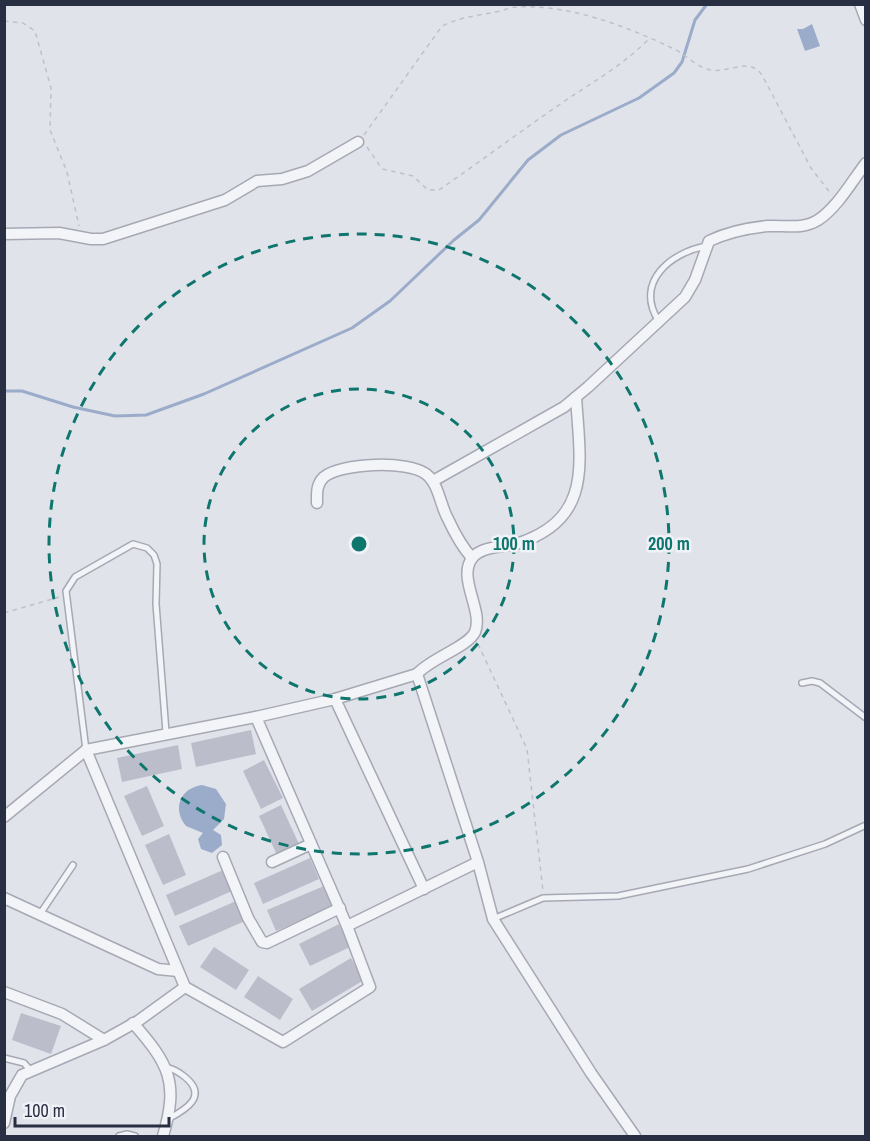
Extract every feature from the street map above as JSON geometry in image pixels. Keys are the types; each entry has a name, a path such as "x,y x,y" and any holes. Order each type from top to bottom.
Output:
{"street":[{"path":"860,4 865,18"},
{"path":"4,234 59,232 103,238 225,200 257,181 282,179 308,171 358,142"},
{"path":"433,481 576,397 678,304 691,289 709,241 727,233 764,226 807,225 822,218 866,163"},
{"path":"4,817 86,750 335,699 417,674 429,662 465,644 474,635 477,621 468,570 472,558 483,551 517,543 538,535 555,524 567,512 578,490 581,474 576,397"},
{"path":"316,503 318,485 326,476 361,465 408,467 424,473 433,481 447,519 472,558"},
{"path":"417,674 478,862 493,919 591,1073 635,1137"},
{"path":"335,699 424,889"},
{"path":"86,750 185,987 283,1042 370,987 340,908 256,717"},
{"path":"272,862 311,844"},
{"path":"223,857 248,918 262,942 267,943 340,908"},
{"path":"347,926 478,862"},
{"path":"4,898 158,969 178,970"},
{"path":"4,1124 10,1096 22,1075 104,1040 185,987"},
{"path":"4,992 62,1014 104,1040"},
{"path":"133,1023 168,1068 172,1087 164,1137"}],"lane":[{"path":"658,320 650,303 650,290 657,276 677,256 706,246"},
{"path":"86,750 65,596 75,578 128,545 142,545 154,555 157,564 156,604 166,732"},
{"path":"802,683 812,681 820,683 866,718"},
{"path":"493,919 543,898 618,896 715,877 803,853 866,825"},
{"path":"39,915 72,865"},
{"path":"4,1058 24,1063 31,1071"},
{"path":"167,1119 192,1104 196,1092 188,1080 168,1068"},
{"path":"119,1137 127,1134 135,1137"}],"path":[{"path":"649,39 601,79 558,106 439,190 428,190 413,176 382,169 368,148 358,142 442,26 462,16 515,7 546,7 589,17 649,39 677,50 695,63 715,71 748,65 759,71 811,168 837,201"},
{"path":"4,21 23,22 35,31 51,88 50,130 67,172 80,236"},
{"path":"4,613 65,596"},
{"path":"474,635 527,749 543,898"}],"water":[{"path":"812,24 820,46 805,51 797,29 803,29"},
{"path":"202,785 216,789 226,804 224,819 213,830 221,835 222,845 212,853 201,849 198,839 203,833 186,826 180,813 180,800 188,790"}],"building":[{"path":"251,730 256,754 196,767 191,743"},
{"path":"178,745 182,769 122,782 117,758"},
{"path":"264,760 283,798 261,809 243,771"},
{"path":"147,786 164,826 142,836 124,796"},
{"path":"281,805 299,844 277,855 259,816"},
{"path":"169,834 186,875 163,885 145,845"},
{"path":"310,858 319,879 263,904 254,883"},
{"path":"223,870 232,891 175,916 166,895"},
{"path":"324,886 333,906 276,931 267,910"},
{"path":"236,901 245,921 188,946 179,926"},
{"path":"339,924 350,947 310,966 299,944"},
{"path":"214,947 249,970 236,990 200,967"},
{"path":"351,958 364,980 312,1011 299,989"},
{"path":"258,976 293,999 280,1020 244,997"},
{"path":"21,1013 61,1026 51,1054 12,1040"}],"waterway":[{"path":"4,391 22,391 73,407 115,416 146,415 204,394 352,328 390,301 454,240 479,220 528,160 561,135 639,98 674,73 682,62 695,20 707,4"}]}
